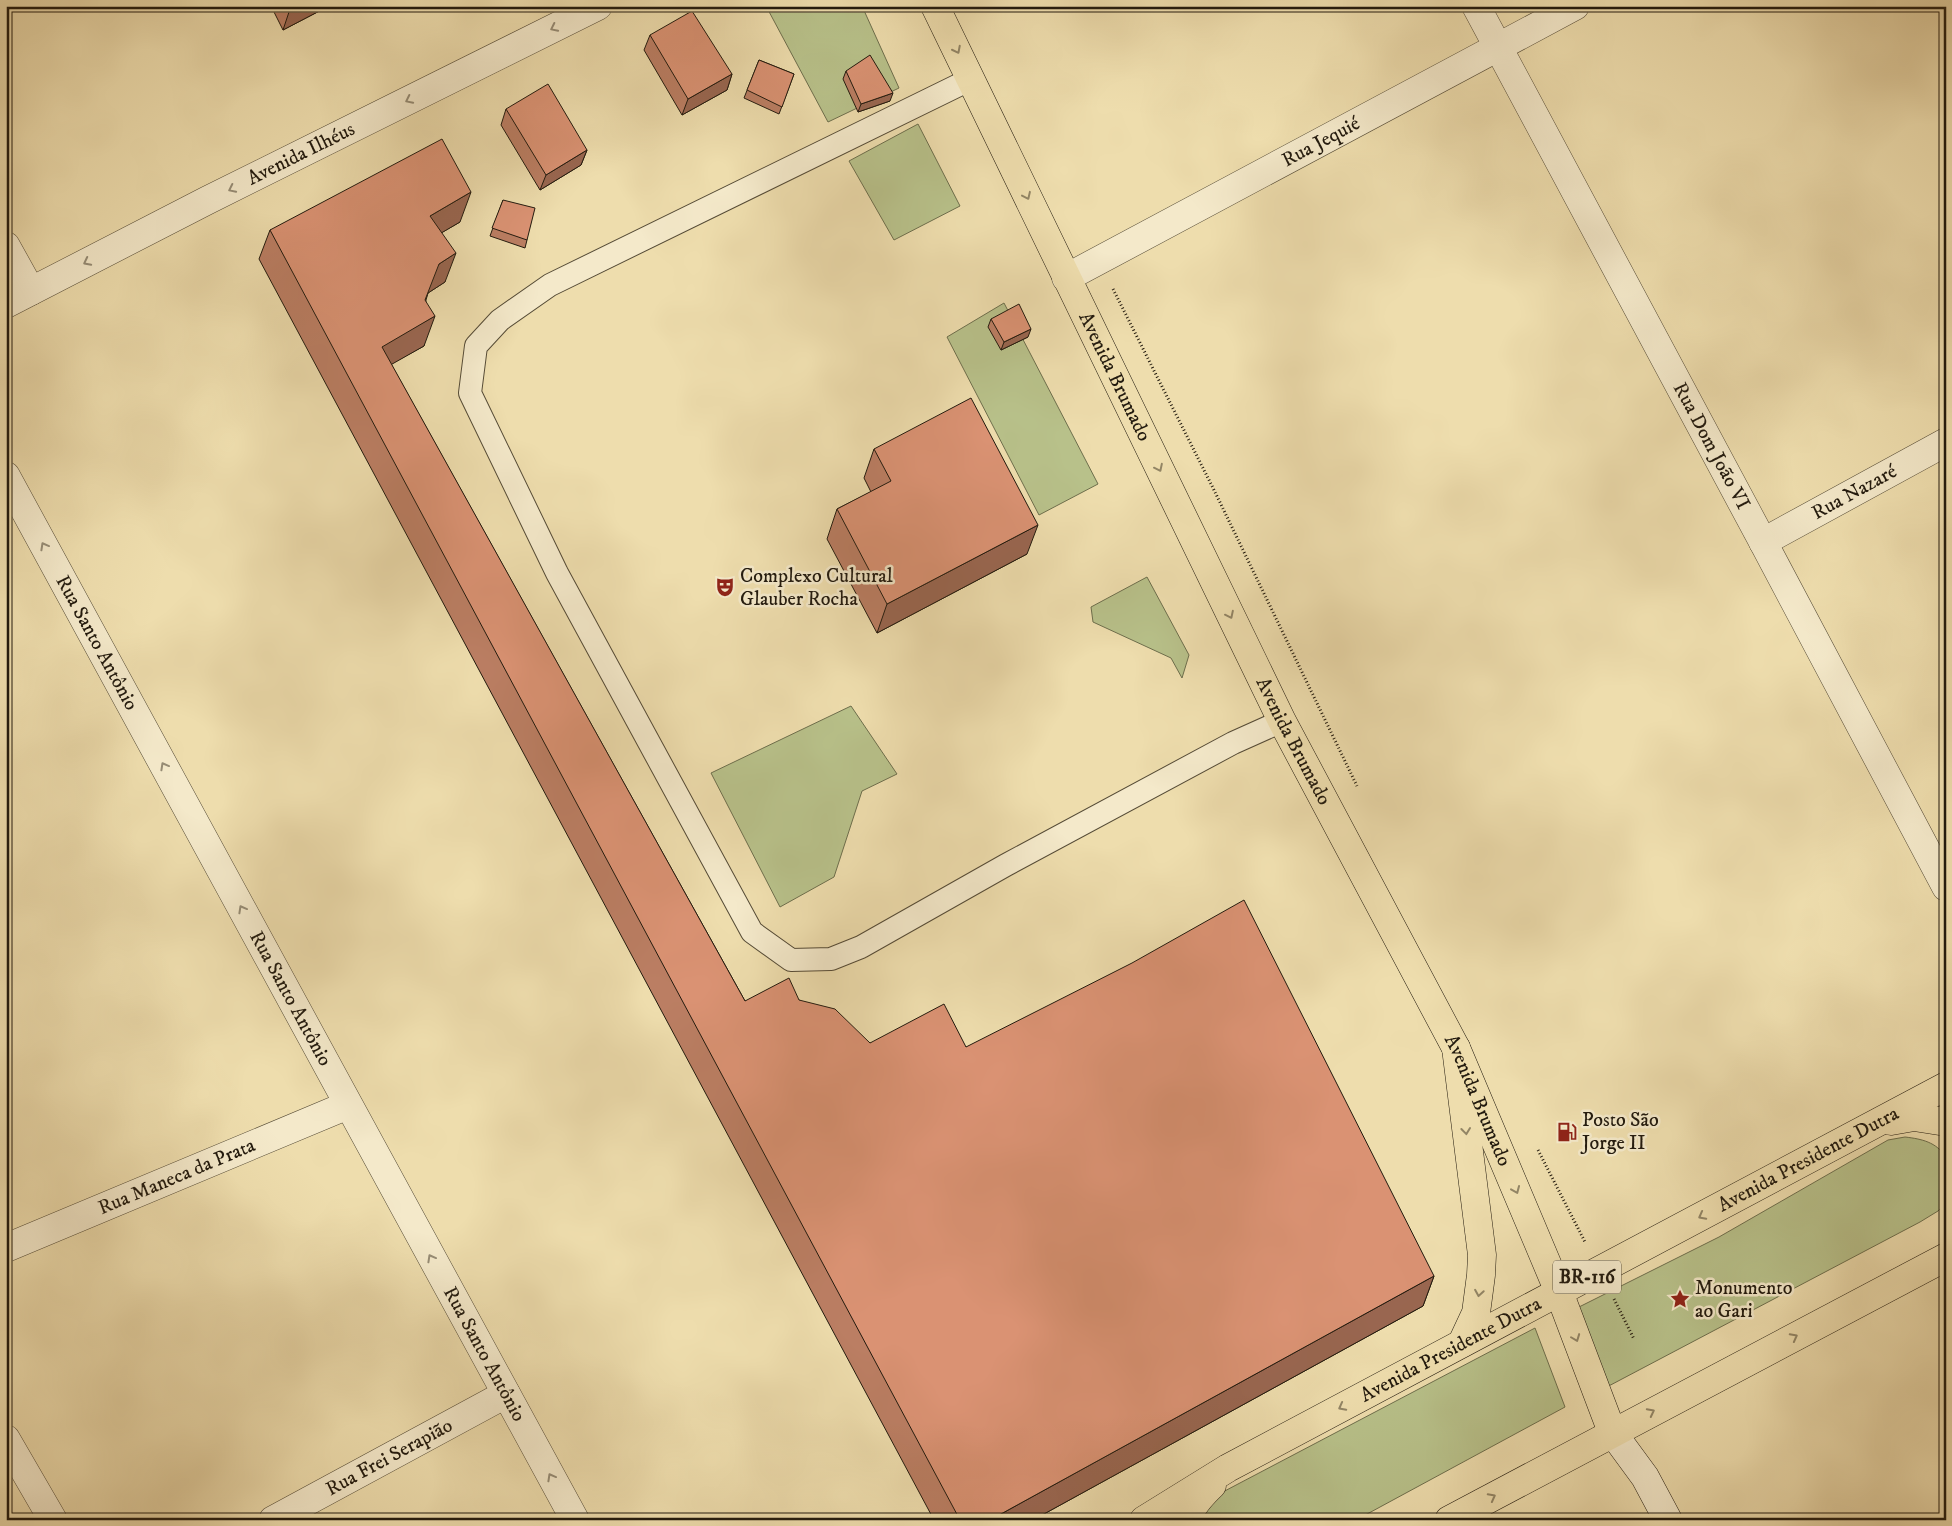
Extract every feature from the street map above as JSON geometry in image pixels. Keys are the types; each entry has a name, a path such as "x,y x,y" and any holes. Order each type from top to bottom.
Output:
{"main road":[{"name":"Avenida Brumado","path":"935,6 1282,721 1456,1048 1559,1292 1612,1432"},
{"path":"1456,1048 1482,1256 1482,1275 1476,1314 1462,1343"},
{"name":"Avenida Presidente Dutra","path":"1144,1520 1228,1468 1946,1086"},
{"path":"1873,1125 1914,1116 1946,1122"},
{"path":"1449,1520 1612,1432 1946,1257"},
{"path":"1189,1520 1189,1516 1200,1497 1228,1468"}],"street":[{"name":"Avenida Ilhéus","path":"6,304 598,6"},
{"name":"Rua Dom João VI","path":"1476,6 1946,887"},
{"name":"Rua Jequié","path":"1066,278 1575,6"},
{"path":"6,246 30,291"},
{"name":"Rua Nazaré","path":"1763,542 1946,442"},
{"name":"Rua Santo Antônio","path":"6,476 575,1520"},
{"name":"Rua Maneca da Prata","path":"6,1248 348,1105"},
{"name":"Rua Frei Serapião","path":"273,1520 506,1394"},
{"name":"Avenida Brumado","path":"1612,1432 1645,1478 1668,1520"},
{"path":"6,1439 53,1520"}],"lane":[{"path":"971,79 550,284 500,320 476,346 470,393 557,574 752,932 791,960 831,959 861,947 1006,865 1233,743 1282,721"}],"path":[{"path":"1099,261 1214,490 1360,793"},
{"path":"1536,1147 1634,1339"}],"green space":[{"path":"766,6 862,6 899,88 828,122"},
{"path":"918,124 960,206 894,240 849,161"},
{"path":"1004,303 1098,484 1039,515 947,337"},
{"path":"1147,577 1189,655 1182,678 1171,658 1093,622 1091,607"},
{"path":"851,706 897,774 862,791 834,877 780,907 711,773"},
{"path":"1905,1137 1928,1142 1938,1148 1946,1157 1946,1203 1938,1211 1603,1389 1575,1309 1719,1237 1888,1140"},
{"path":"1535,1328 1565,1407 1356,1520 1200,1520 1204,1511 1219,1494"}],"building":[{"path":"692,11 732,74 688,99 650,35"},
{"path":"870,55 893,93 861,104 846,71"},
{"path":"759,60 794,74 782,107 747,90"},
{"path":"548,84 587,150 546,175 506,109"},
{"path":"442,139 471,192 430,216 456,253 439,264 425,300 435,316 382,347 745,1001 789,978 799,1000 835,1009 870,1043 944,1004 966,1047 1132,963 1244,900 1434,1276 990,1520 960,1520 270,230"},
{"path":"503,200 535,208 527,240 492,228"},
{"path":"1019,304 1031,329 1004,342 991,319"},
{"path":"971,398 1038,525 887,604 837,509 891,481 874,449"}],"place":[{"name":"Complexo Cultural Glauber Rocha","path":"725,587"},
{"name":"Posto São Jorge II","path":"1567,1132"},
{"name":"Monumento ao Gari","path":"1680,1299"}]}
